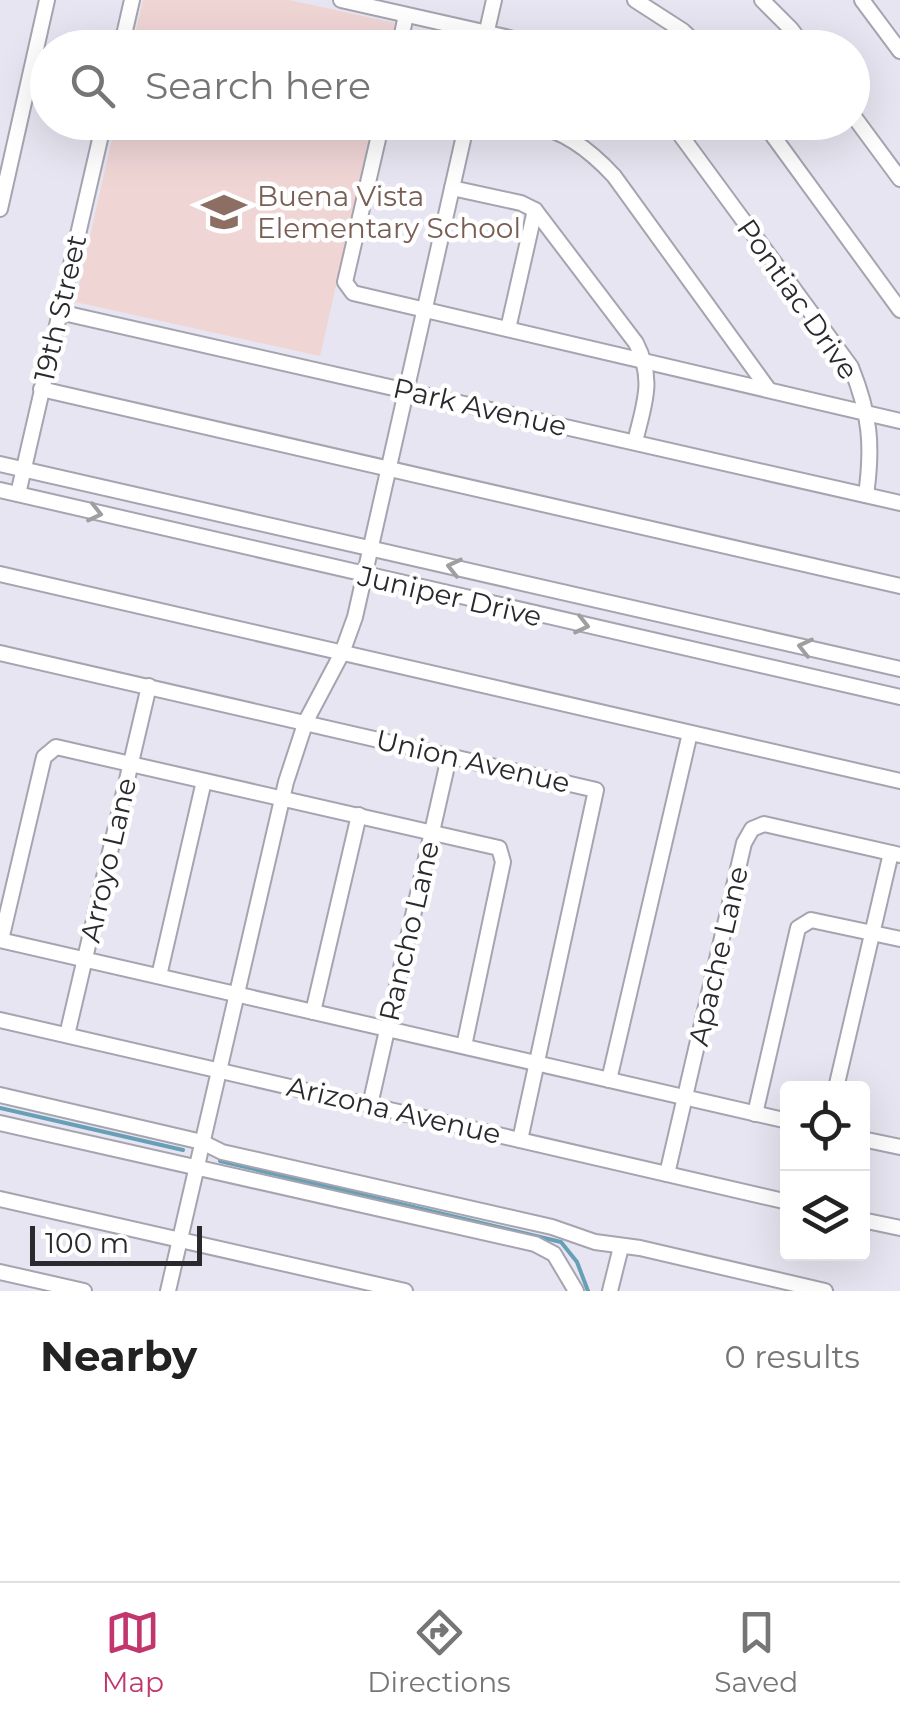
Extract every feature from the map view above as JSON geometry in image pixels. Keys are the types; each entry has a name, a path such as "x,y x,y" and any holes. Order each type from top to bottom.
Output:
{"street":[{"path":"40,30 47,0"},
{"path":"125,30 132,0"},
{"path":"342,0 455,30"},
{"path":"487,30 494,0"},
{"path":"635,0 681,30"},
{"path":"762,0 792,30"},
{"path":"862,0 900,51"},
{"path":"403,30 406,14"},
{"path":"0,209 30,76"},
{"path":"870,139 900,180"},
{"name":"19th Street","path":"18,494 100,140"},
{"path":"378,140 345,282 354,294 900,421"},
{"path":"168,1291 282,798 306,722 342,654 356,616 463,140"},
{"path":"574,140 614,176 769,390"},
{"name":"Pontiac Drive","path":"684,140 851,367 868,414 871,437 866,495"},
{"path":"776,140 900,310"},
{"path":"452,188 521,203 535,210 636,343 645,361 648,384 635,442"},
{"path":"508,330 535,210"},
{"name":"Park Avenue","path":"59,312 900,503"},
{"path":"41,389 900,586"},
{"name":"Juniper Drive","path":"0,464 900,669"},
{"name":"Juniper Drive","path":"0,490 900,697"},
{"path":"0,574 900,781"},
{"path":"696,651 703,624"},
{"name":"Union Avenue","path":"0,653 596,790 520,1140"},
{"name":"Arroyo Lane","path":"67,1035 149,686"},
{"path":"610,1080 690,733"},
{"path":"464,1046 503,862 499,848 56,747 44,757 0,940 780,1120"},
{"name":"Rancho Lane","path":"370,1105 449,756"},
{"path":"159,976 204,781"},
{"path":"313,1012 359,815"},
{"name":"Apache Lane","path":"667,1174 744,843 752,829 764,824 896,854"},
{"path":"838,1081 872,932 896,854"},
{"path":"755,1114 798,928 812,920 900,939"},
{"name":"Arizona Avenue","path":"0,1020 780,1200"},
{"path":"0,1095 202,1142 222,1152 552,1227 595,1242 640,1248 824,1291"},
{"path":"0,1123 535,1244 554,1254 576,1291"},
{"path":"870,1140 899,1143"},
{"path":"0,1199 405,1291"},
{"path":"870,1222 900,1228"},
{"path":"610,1291 622,1247"},
{"path":"0,1272 84,1291"}],"shaded area":[{"path":"143,0 289,0 395,23 394,30 136,30"},
{"name":"Buena Vista Elementary School","path":"112,140 369,140 320,356 75,302"}],"waterway":[{"path":"0,1108 183,1150"},
{"path":"220,1161 561,1242 577,1262 588,1291"}],"place":[{"name":"Buena Vista Elementary School","path":"224,212"}]}
